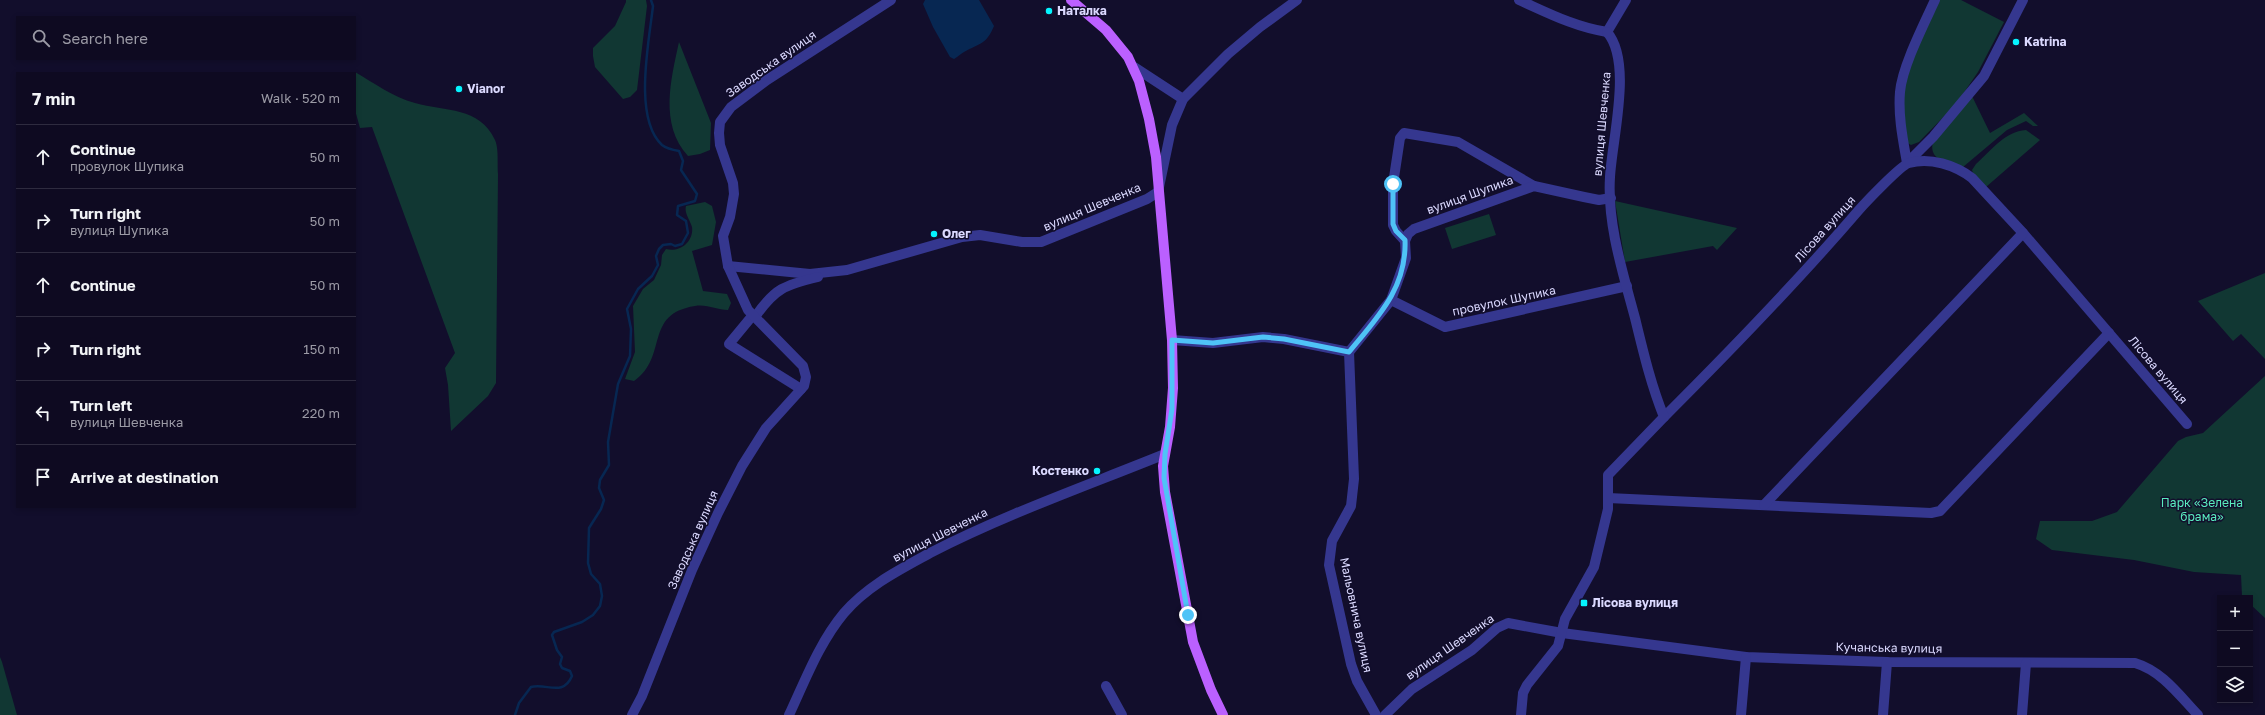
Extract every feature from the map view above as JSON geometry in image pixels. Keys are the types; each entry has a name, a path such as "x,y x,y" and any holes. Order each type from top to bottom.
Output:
{"main road":[{"name":"вулиця Шевченка","path":"1071,0 1106,30 1134,67 1149,119 1156,157 1172,340 1172,409 1165,454 1165,492 1194,642 1211,690 1223,715"}],"street":[{"name":"Заводська вулиця","path":"632,715 642,696 695,562 742,466 766,428 801,390 806,377 803,366 748,310 728,266 723,236 730,217 734,194 719,133 720,122 726,112 768,80 891,0"},
{"name":"вулиця Шевченка","path":"754,316 773,293 785,287 962,237 980,235 1022,242 1041,242 1057,237 1158,192 1172,125 1183,99 1228,54 1260,27 1297,0"},
{"path":"1519,0 1562,20 1589,29 1607,32 1626,0"},
{"path":"1907,163 1902,133 1900,92 1903,78 1934,0"},
{"path":"1907,163 1933,137 1984,76 2023,0"},
{"name":"вулиця Шевченка","path":"1607,32 1618,50 1620,65 1618,109 1610,178 1610,198 1618,250 1651,381 1664,417"},
{"name":"вулиця Шевченка","path":"1134,67 1183,99"},
{"path":"1172,340 1213,343 1263,337 1284,339 1349,352 1391,300 1406,258 1405,240 1396,231 1393,224 1393,184 1400,138 1404,132 1458,142 1534,186 1599,200 1610,198"},
{"name":"Лісова вулиця","path":"1521,715 1523,694 1527,685 1558,646 1565,619 1594,567 1605,525 1608,498 1608,475 1747,333 1865,203 1907,163 1929,161 1948,165 1964,171 2023,233 2187,424"},
{"name":"вулиця Шупика","path":"1405,240 1408,234 1414,229 1534,186"},
{"path":"1764,505 2023,233"},
{"name":"вулиця Шевченка","path":"728,266 810,274 847,270"},
{"name":"провулок Шупика","path":"1391,300 1445,327 1627,286"},
{"path":"754,316 729,344 801,390"},
{"path":"1608,498 1931,513 1940,511 2109,333"},
{"name":"Мальовнича вулиця","path":"1349,352 1354,479 1351,506 1332,540 1329,565 1351,664 1357,681 1376,715"},
{"name":"вулиця Шевченка","path":"789,715 830,632 844,613 875,585 894,572 986,525 1165,454"},
{"name":"вулиця Шевченка","path":"1385,715 1412,689 1472,650 1503,625 1514,623 1562,633"},
{"name":"Кучанська вулиця","path":"1562,633 1746,657 1887,662 2122,662 2147,666 2159,674 2198,715"},
{"path":"1741,715 1746,657"},
{"path":"1883,715 1887,662"},
{"path":"2022,715 2026,663"},
{"path":"1106,686 1122,715"}],"green space":[{"path":"626,0 646,0 647,6 637,90 630,97 623,99 595,67 593,48 615,26"},
{"path":"1938,0 1961,0 2004,22 1978,72 1956,104 1919,142 1911,145 1906,142 1902,107 1906,75"},
{"path":"679,42 711,123 710,150 700,154 688,156 679,143 673,130 670,116 671,86"},
{"path":"356,73 399,97 415,103 461,112 471,116 480,121 488,129 495,140 498,174 496,383 488,396 451,431 448,385 445,368 455,353 372,127 360,128 356,114"},
{"path":"1972,96 1990,133 2024,113 2038,126 2033,126 2026,121 2007,130 1963,167 1940,160 1933,153 1933,141"},
{"path":"2026,130 2040,140 1986,187 1974,176 1972,170 1976,164 1999,142 2011,134"},
{"path":"1615,201 1737,228 1717,250 1713,246 1625,262"},
{"path":"705,202 712,206 716,222 712,245 692,251 703,291 727,294 731,303 728,310 708,306 695,306 679,311 668,318 662,327 651,360 645,371 634,381 625,379 635,352 633,306 643,289 654,280 661,265 662,255 666,249 671,250 680,248 688,242 691,237 692,227 686,214 686,206"},
{"path":"1489,214 1496,235 1452,249 1445,228"},
{"path":"2265,273 2265,359 2241,334 2233,341 2198,301"},
{"name":"Парк «Зелена брама»","path":"2265,376 2265,618 2253,607 2253,595 2242,595 2241,575 2194,572 2134,560 2052,550 2036,539 2040,521 2092,521 2117,512 2178,441 2186,437 2203,433"},
{"path":"0,657 2,662 17,715 0,715"}],"water":[{"path":"925,0 979,0 994,26 985,40 954,59 950,57 933,27 923,4"}],"waterway":[{"path":"515,715 519,703 531,687 537,686 559,688 568,682 572,676 570,671 562,668 560,664 562,657 557,650 552,635 554,632 582,622 593,615 600,606 602,596 600,584 591,574 588,563 589,528 601,509 604,500 599,488 600,480 609,465 608,442 618,384 630,356 631,329 627,309 638,289 652,276 658,265 656,256 659,249 663,245 671,244 675,246 682,244 688,233 686,221 677,215 678,206 695,201 697,194 681,170 683,161 679,151 662,145 653,133 648,117 645,99 645,79 653,6 651,0"}],"place":[{"name":"Наталка","path":"1049,11"},
{"name":"Katrina","path":"2016,42"},
{"name":"Vianor","path":"459,89"},
{"name":"Олег","path":"934,234"},
{"name":"Костенко","path":"1097,471"},
{"name":"Лісова вулиця","path":"1584,603"}],"route":[{"path":"1188,615 1165,492 1163,466 1172,409 1172,340 1213,343 1248,337 1263,337 1284,339 1349,352 1391,300 1406,258 1405,240 1396,231 1393,224 1393,184"}]}
